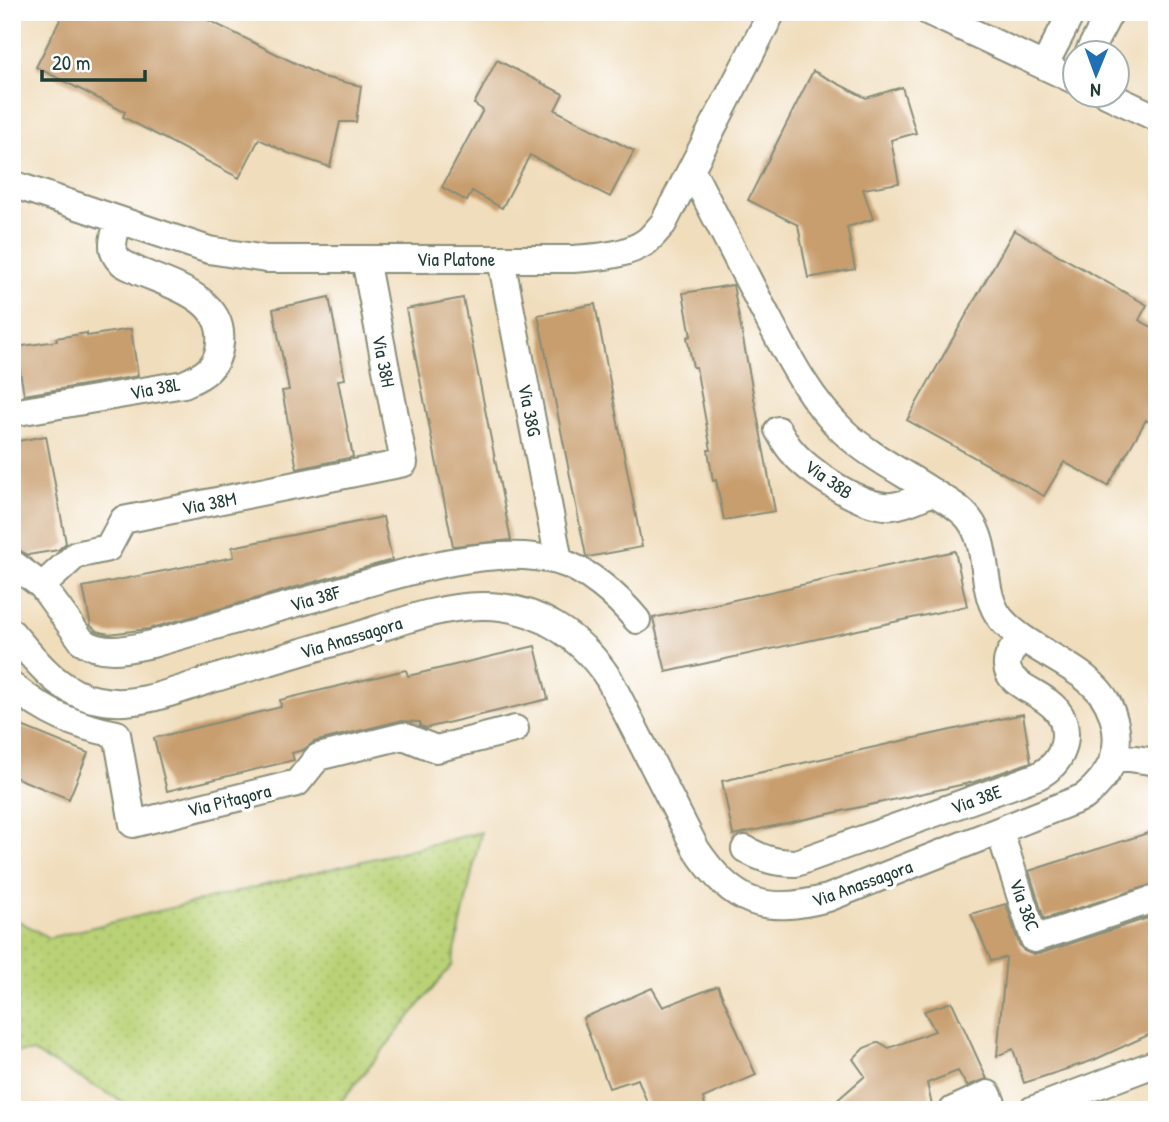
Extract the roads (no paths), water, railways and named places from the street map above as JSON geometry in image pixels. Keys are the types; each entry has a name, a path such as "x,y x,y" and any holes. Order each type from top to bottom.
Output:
{"street":[{"name":"Via Platone","path":"12,184 209,250 266,259 601,257 626,251 647,241 663,224 772,12"},
{"path":"929,12 1060,73"},
{"path":"1044,66 1072,12"},
{"path":"1096,38 1110,12"},
{"path":"1130,105 1157,118"},
{"path":"692,171 789,358 825,412 845,433 870,452 968,516 975,528 997,613 1008,628 1094,684 1114,718 1117,738 1115,756 1157,762"},
{"name":"Via 38L","path":"12,412 184,384 203,376 213,366 219,352 221,335 217,320 209,307 197,298 126,265 116,256 113,242 119,220"},
{"name":"Via 38H","path":"365,259 404,463"},
{"name":"Via 38G","path":"501,259 559,561"},
{"name":"Via 38B","path":"778,430 790,449 806,464 853,498 871,505 890,506 933,492"},
{"name":"Via 38M","path":"42,586 76,555 108,548 123,520 404,463"},
{"name":"Via 38F","path":"12,563 42,586 82,641 91,647 111,650 152,644 430,565 526,556 559,561 583,574 621,600 637,620"},
{"name":"Via Anassagora","path":"12,633 55,680 76,694 98,701 119,702 167,693 423,615 482,606 537,616 562,629 597,661 609,679 696,849 711,872 725,887 764,904 786,906 828,898 1084,797 1099,785 1115,756"},
{"name":"Via 38E","path":"745,849 762,859 796,863 1025,781 1048,770 1063,749 1063,721 1058,710 1048,701 1012,678 1007,666 1010,652 1021,638"},
{"name":"Via Pitagora","path":"12,686 59,718 90,729 117,734 133,824 297,783 318,757 403,736 436,749 515,729"},
{"name":"Via 38C","path":"1000,832 1034,939 1157,898"},
{"path":"1032,1110 1157,1063"},
{"path":"953,1110 988,1094 995,1110"}]}
